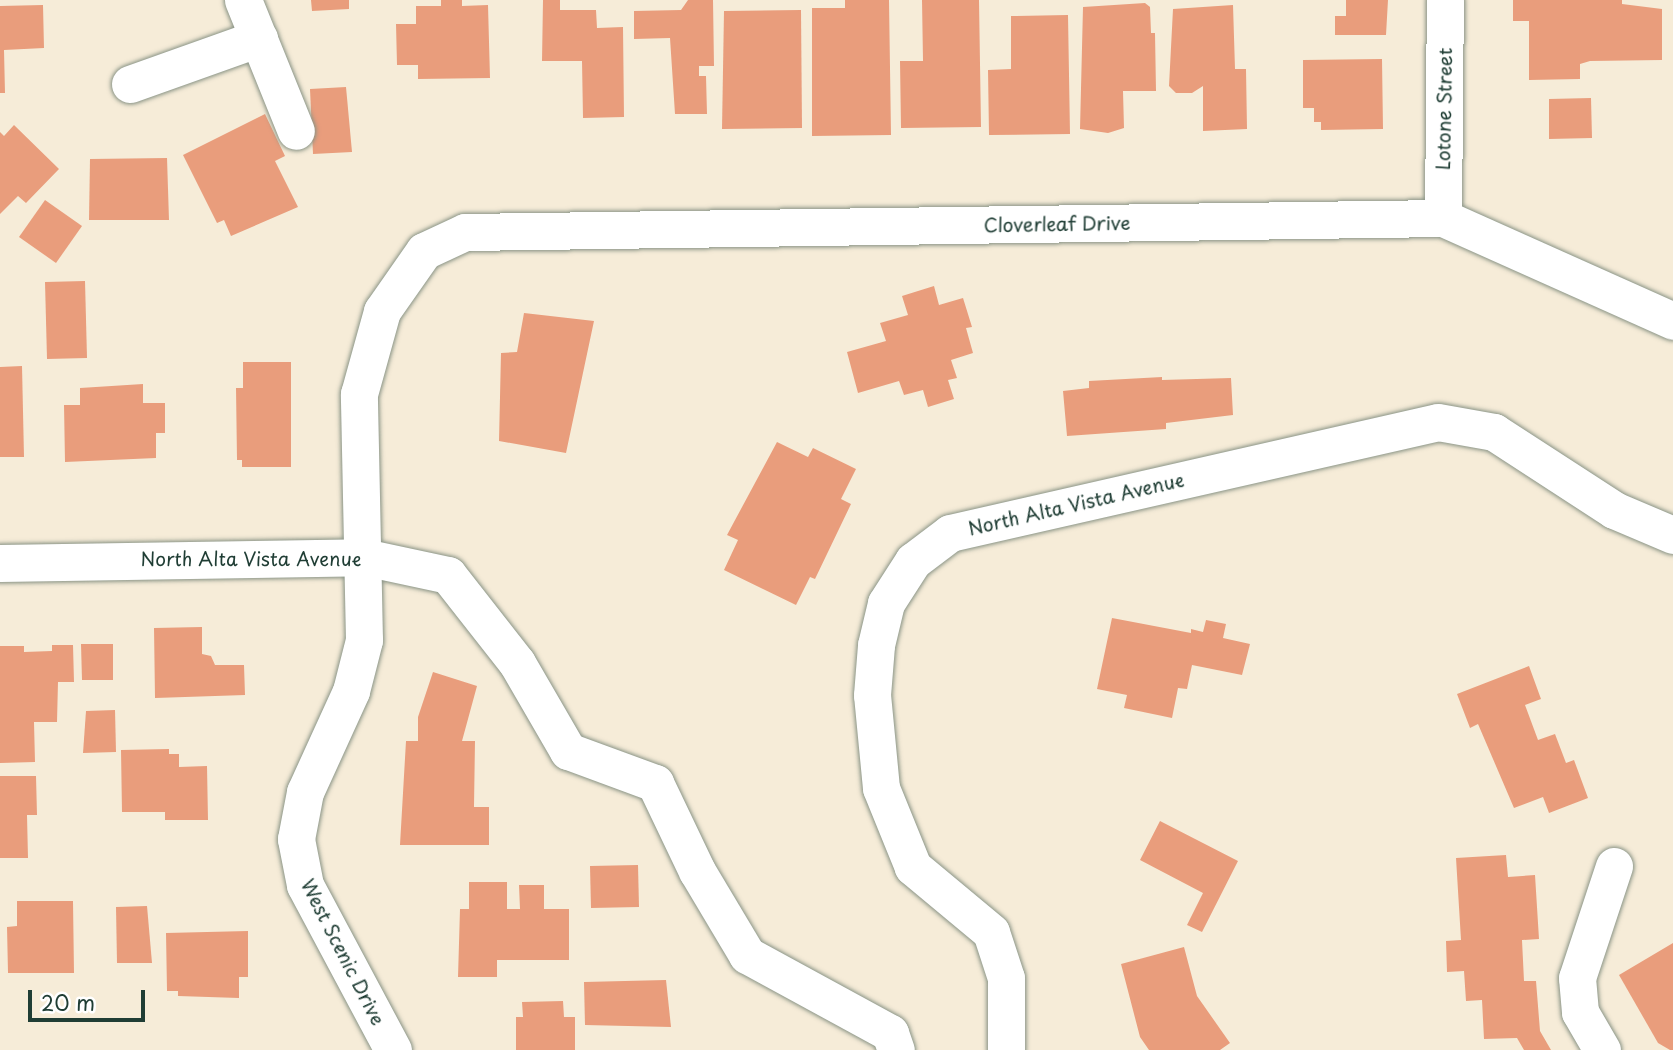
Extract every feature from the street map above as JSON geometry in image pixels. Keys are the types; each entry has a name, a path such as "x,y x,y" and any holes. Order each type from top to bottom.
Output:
{"street":[{"path":"243,0 296,131"},
{"name":"Lotone Street","path":"1443,218 1446,0"},
{"path":"130,84 259,38"},
{"name":"Cloverleaf Drive","path":"424,251 465,232 1443,218 1673,321"},
{"name":"West Scenic Drive","path":"393,1050 305,885 296,839 305,792 351,691 365,640 359,394 382,311 424,251"},
{"name":"North Alta Vista Avenue","path":"1006,1050 1006,978 991,932 914,867 881,788 872,695 876,645 886,603 914,561 950,533 1438,422 1494,432 1614,510 1673,536"},
{"name":"North Alta Vista Avenue","path":"0,563 364,557 447,575 517,663 568,751 655,783 697,871 747,955 890,1034 896,1050"},
{"path":"1602,1050 1580,1012 1577,978 1614,866"}],"building":[{"path":"311,0 349,0 349,9 312,11"},
{"path":"441,0 462,0 462,6 488,5 490,78 418,79 418,65 397,65 396,24 416,24 416,6 441,6"},
{"path":"543,0 560,0 560,10 596,10 597,28 623,27 624,117 583,118 582,61 542,61"},
{"path":"688,0 713,0 714,66 699,66 699,76 706,76 707,114 675,114 670,38 634,39 634,11 681,10"},
{"path":"845,0 889,0 891,135 812,136 812,8 845,8"},
{"path":"922,0 979,0 981,127 901,128 900,61 923,61"},
{"path":"1346,0 1388,0 1386,35 1335,35 1335,16 1346,16"},
{"path":"1513,0 1622,0 1622,4 1662,9 1662,60 1590,61 1580,64 1580,79 1529,80 1529,21 1513,21"},
{"path":"1145,3 1150,7 1151,33 1155,33 1156,91 1123,91 1124,128 1108,133 1080,129 1083,7"},
{"path":"43,5 44,48 4,50 5,93 0,93 0,6"},
{"path":"1233,5 1235,69 1246,69 1247,129 1203,131 1203,86 1192,93 1176,93 1169,86 1173,9"},
{"path":"801,10 802,128 722,129 724,11"},
{"path":"1068,15 1070,134 989,135 988,70 1011,69 1011,16"},
{"path":"1382,59 1383,129 1321,130 1321,122 1314,122 1314,108 1303,108 1303,60"},
{"path":"346,87 352,152 313,154 310,89"},
{"path":"1591,98 1592,138 1549,139 1549,99"},
{"path":"265,114 285,156 275,161 298,207 231,236 224,220 217,223 183,155"},
{"path":"14,125 59,169 26,203 18,196 0,214 0,132 4,136"},
{"path":"167,158 169,220 89,220 90,159"},
{"path":"45,200 82,226 56,263 19,237"},
{"path":"85,281 87,358 47,359 45,282"},
{"path":"934,286 939,305 963,298 972,327 966,328 973,353 951,360 957,378 948,380 954,399 928,407 923,390 904,395 899,381 858,393 847,352 886,341 880,323 908,315 902,296"},
{"path":"524,313 594,321 566,453 499,441 501,353 517,352"},
{"path":"243,362 291,362 291,467 242,467 242,460 237,460 236,388 243,388"},
{"path":"22,366 24,457 0,457 0,367"},
{"path":"1162,377 1162,380 1231,378 1233,415 1166,423 1166,429 1067,436 1063,391 1089,388 1089,381"},
{"path":"143,384 143,403 165,403 165,433 156,433 156,458 65,462 64,405 80,405 80,388"},
{"path":"777,442 808,457 813,448 856,469 841,499 851,504 815,579 810,577 796,605 724,570 738,540 727,535"},
{"path":"1112,618 1191,633 1191,629 1203,632 1206,620 1226,624 1223,638 1250,644 1242,675 1192,665 1187,689 1178,688 1172,718 1124,708 1127,695 1097,689"},
{"path":"202,627 202,654 211,656 215,665 244,665 245,695 155,698 154,628"},
{"path":"81,644 113,644 113,680 82,680"},
{"path":"52,645 73,645 74,682 58,682 57,722 34,722 35,762 0,763 0,646 24,646 24,652 52,651"},
{"path":"1529,666 1541,699 1525,705 1538,740 1555,734 1566,763 1574,760 1588,798 1549,813 1543,797 1514,808 1478,724 1470,728 1457,694"},
{"path":"433,672 477,686 462,741 475,741 474,807 489,807 489,845 400,845 406,741 418,741 418,717"},
{"path":"115,710 116,752 83,753 86,711"},
{"path":"169,749 169,754 179,754 179,767 207,766 208,820 165,820 165,812 122,812 121,750"},
{"path":"0,776 36,776 37,815 27,815 28,858 0,858"},
{"path":"1160,821 1238,861 1202,932 1187,925 1203,893 1140,860"},
{"path":"1506,855 1508,877 1535,875 1539,939 1522,940 1524,981 1536,981 1540,1031 1551,1050 1524,1050 1517,1038 1484,1039 1482,1000 1466,1001 1464,971 1447,972 1446,941 1461,940 1456,858"},
{"path":"638,865 639,907 591,908 590,866"},
{"path":"469,882 507,882 507,909 520,909 519,885 544,885 544,909 569,909 569,960 497,960 497,977 458,977 460,909 469,909"},
{"path":"17,901 73,901 74,973 8,973 7,927 17,926"},
{"path":"147,906 152,963 117,963 116,907"},
{"path":"248,931 248,977 239,977 239,998 178,996 178,991 167,991 166,933"},
{"path":"1673,943 1673,1050 1670,1050 1658,1043 1619,975"},
{"path":"1184,947 1197,996 1230,1043 1220,1050 1149,1050 1140,1037 1121,964"},
{"path":"666,980 671,1027 585,1025 584,982"},
{"path":"563,1001 564,1017 575,1017 575,1050 516,1050 516,1017 523,1017 522,1002"}]}
